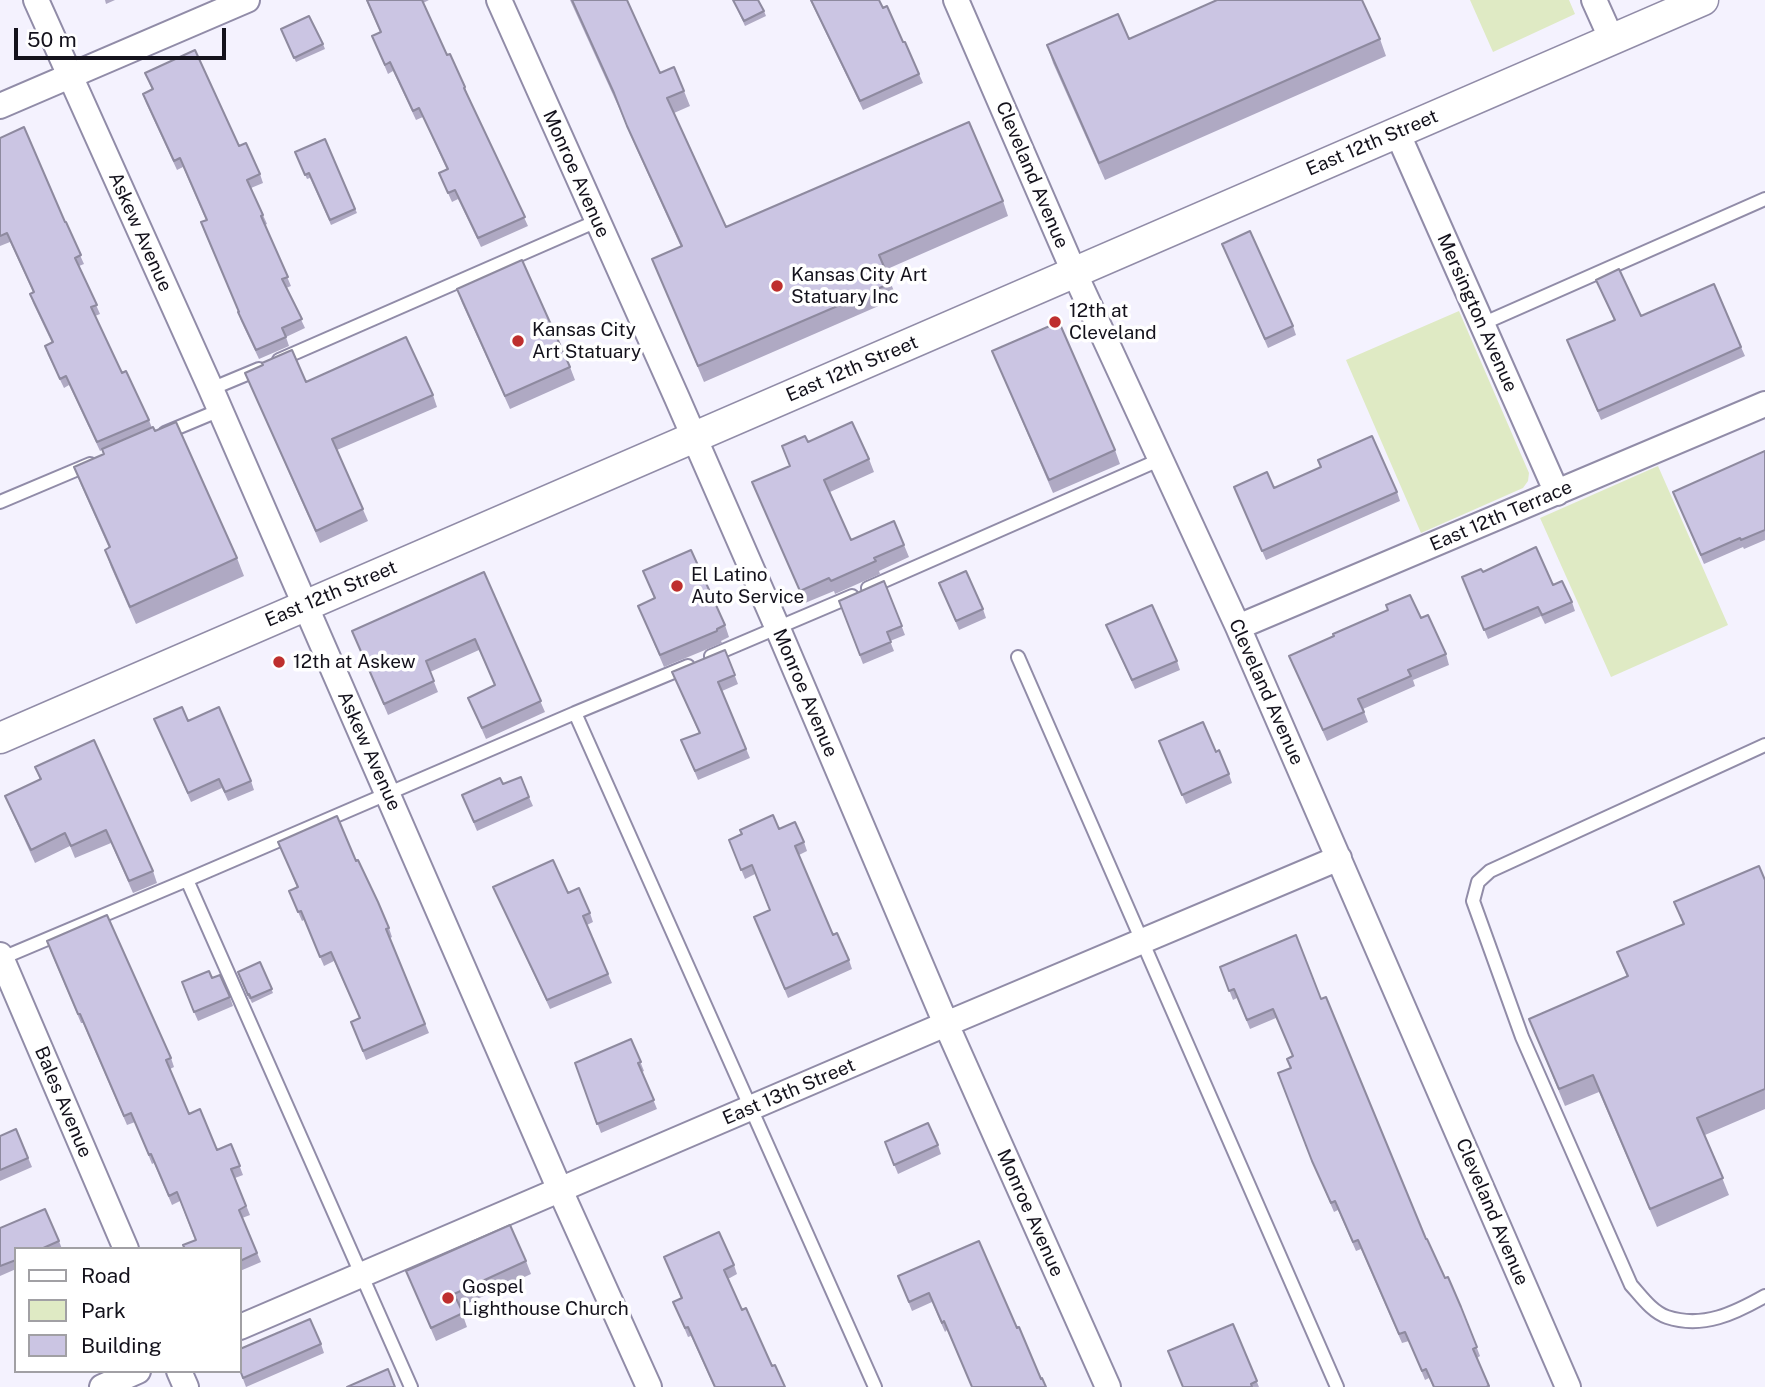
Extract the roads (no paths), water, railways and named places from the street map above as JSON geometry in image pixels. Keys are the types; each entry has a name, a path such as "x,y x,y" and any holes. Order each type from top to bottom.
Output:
{"street":[{"name":"Askew Avenue","path":"36,0 216,400 649,1387"},
{"path":"0,106 247,0"},
{"name":"Monroe Avenue","path":"499,0 694,437 946,1024 1108,1387"},
{"name":"Cleveland Avenue","path":"956,0 1074,272 1238,627 1567,1387"},
{"path":"1594,0 1612,40"},
{"name":"East 12th Street","path":"0,738 1703,0"},
{"name":"Mersington Avenue","path":"1397,132 1557,493"},
{"name":"East 12th Terrace","path":"1238,627 1765,404"},
{"name":"East 13th Street","path":"242,1326 1339,858"},
{"name":"Bales Avenue","path":"1,958 125,1247"},
{"path":"102,1387 134,1373"}],"lane":[{"path":"1482,324 1765,199"},
{"path":"159,436 216,400 597,221"},
{"path":"1,958 778,629 1159,460"},
{"path":"0,502 98,461"},
{"path":"1018,657 1337,1387"},
{"path":"575,713 875,1387"},
{"path":"1765,745 1490,871 1478,882 1473,901 1522,1038 1631,1285 1647,1303 1666,1316 1693,1321 1719,1318 1765,1296"},
{"path":"187,880 411,1387"}],"place":[{"name":"Kansas City Art Statuary Inc","path":"777,286"},
{"name":"12th at Cleveland","path":"1055,322"},
{"name":"Kansas City Art Statuary","path":"518,341"},
{"name":"El Latino Auto Service","path":"677,586"},
{"name":"12th at Askew","path":"279,662"},
{"name":"Gospel Lighthouse Church","path":"448,1298"}]}
